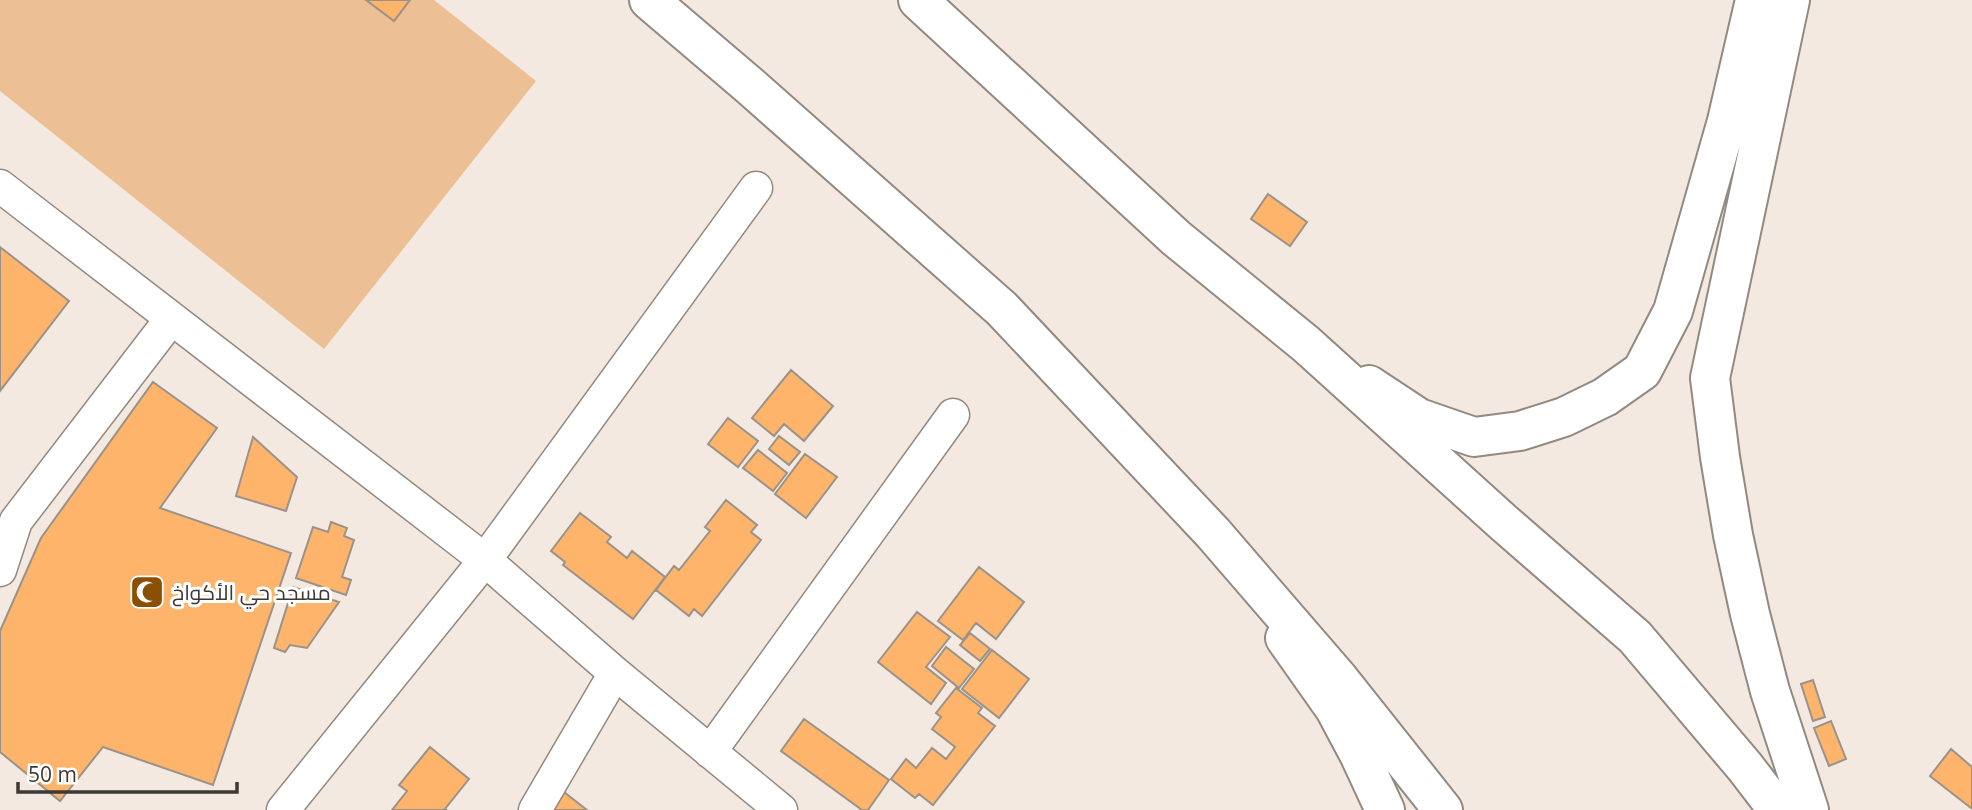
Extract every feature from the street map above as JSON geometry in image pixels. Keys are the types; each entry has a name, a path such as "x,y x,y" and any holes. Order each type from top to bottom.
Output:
{"main road":[{"path":"649,0 1002,309 1213,533 1339,679 1443,810"},
{"path":"918,0 1176,238 1306,344 1635,637 1745,767 1777,810"},
{"path":"1306,344 1419,418 1474,437 1520,431 1564,417 1605,397 1642,371 1673,311 1727,121 1755,0"},
{"path":"1790,0 1710,377 1720,457 1750,614 1770,691 1809,810"},
{"path":"1213,533 1335,709 1385,810"}],"street":[{"path":"0,186 485,560 615,673 781,810"},
{"path":"283,810 485,560 756,188"},
{"path":"0,570 16,521 171,320"},
{"path":"710,752 953,415"},
{"path":"535,810 615,673"}],"shaded area":[{"path":"0,0 434,0 536,81 324,349 0,91"}],"building":[{"path":"366,0 410,0 394,21"},
{"path":"1268,194 1307,222 1290,246 1251,219"},
{"path":"0,247 69,301 0,391"},
{"path":"791,370 833,406 804,441 784,424 774,436 752,418"},
{"name":"مسجد حي الأكواخ","path":"153,382 217,428 160,508 291,553 213,785 103,747 60,801 0,752 0,631 41,538"},
{"path":"728,418 758,441 738,467 708,444"},
{"path":"779,436 800,452 789,465 769,449"},
{"path":"253,437 297,477 286,511 236,496"},
{"path":"758,450 787,473 773,491 743,468"},
{"path":"805,454 837,477 806,518 775,494"},
{"path":"726,500 757,525 751,532 761,540 702,616 694,609 689,616 656,590 674,566 679,570 710,531 705,527"},
{"path":"580,513 611,537 607,542 627,558 632,551 665,577 633,619 563,565 565,562 551,551"},
{"path":"331,522 347,528 344,536 354,540 342,577 351,580 346,595 296,578 313,527 328,532"},
{"path":"979,567 1024,602 996,639 976,623 963,640 938,621"},
{"path":"293,587 339,602 307,648 290,645 285,652 274,648"},
{"path":"917,612 950,637 926,667 946,683 931,704 878,662"},
{"path":"970,633 990,649 980,661 960,645"},
{"path":"946,647 974,669 959,688 932,666"},
{"path":"992,650 1029,679 999,718 962,689"},
{"path":"1813,680 1825,717 1813,721 1801,684"},
{"path":"956,688 982,708 978,713 995,726 933,805 919,794 915,798 891,779 906,759 916,768 932,748 946,759 955,747 932,729 941,717 936,713"},
{"path":"804,719 889,780 868,810 862,810 781,751"},
{"path":"1831,721 1846,759 1829,766 1814,728"},
{"path":"430,747 469,779 445,809 447,810 392,810 407,791 399,785"},
{"path":"1951,749 1972,767 1971,808 1930,776"},
{"path":"564,792 587,810 550,810"}],"place":[{"name":"مسجد حي الأكواخ","path":"147,592"}]}
